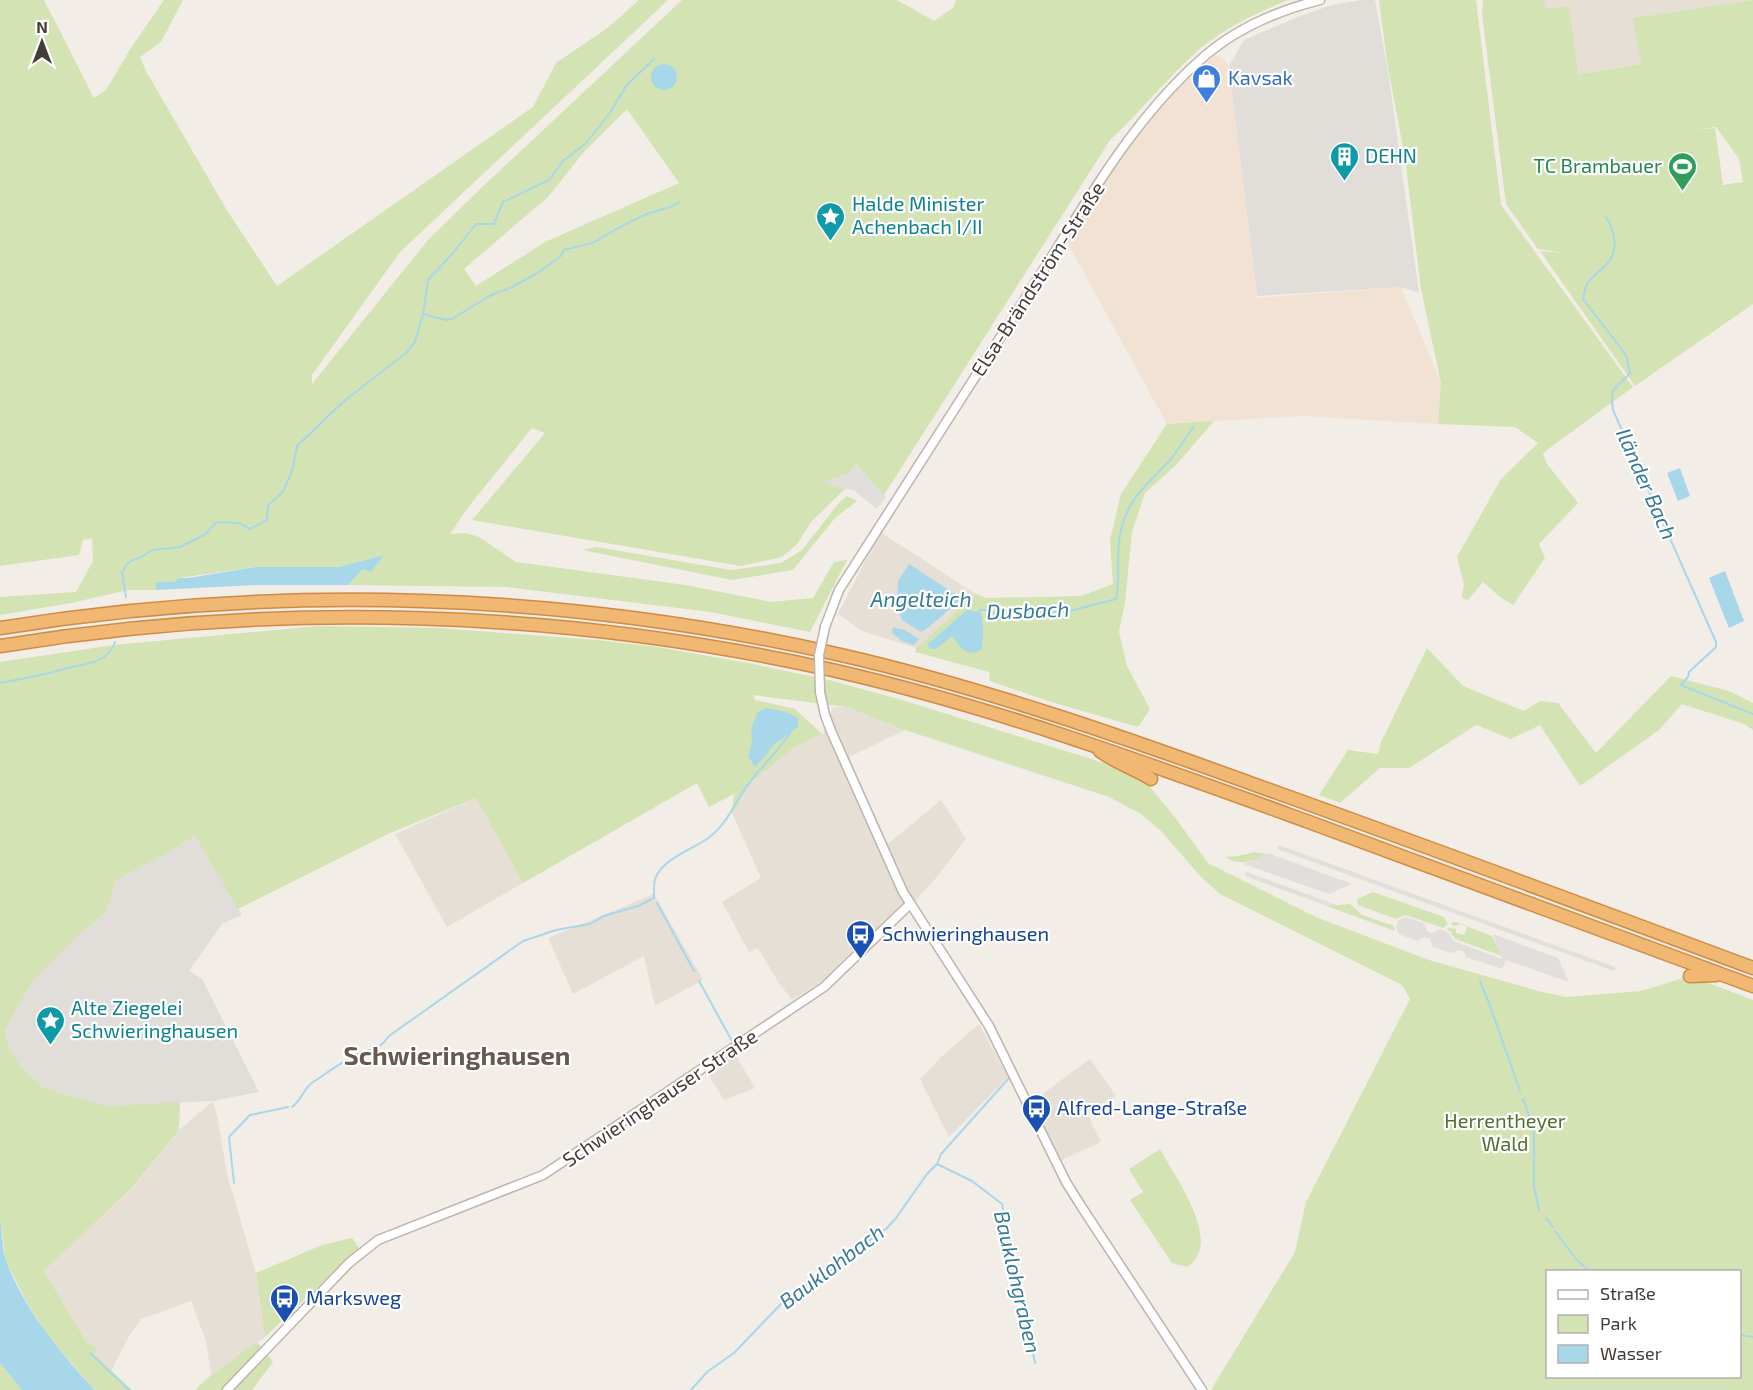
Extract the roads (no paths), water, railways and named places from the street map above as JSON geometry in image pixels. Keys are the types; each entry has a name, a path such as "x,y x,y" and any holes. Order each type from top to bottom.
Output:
{"highway":[{"path":"0,628 184,606 291,600 381,600 493,604 606,614 704,628 772,641 899,669 1102,731 1315,806 1753,968"},
{"path":"0,646 90,633 188,623 275,618 383,616 536,624 694,644 833,671 933,696 1092,744 1753,986"},
{"path":"1092,744 1114,761 1150,779"},
{"path":"1690,976 1721,974"}],"street":[{"name":"Elsa-Brändström-Straße","path":"910,904 825,715 820,692 819,655 825,627 839,590 1097,187 1152,107 1201,59 1222,42 1278,13 1320,0"},
{"name":"Schwieringhauser Straße","path":"227,1390 349,1263 378,1240 543,1175 824,987 910,904"},
{"path":"910,904 988,1026 1080,1206 1202,1390"}],"water":[{"path":"664,64 673,68 677,77 673,86 664,90 655,86 651,77 655,68"},
{"path":"1680,468 1690,496 1678,501 1667,473"},
{"path":"384,555 371,572 363,569 348,585 256,585 156,590 156,582 173,582 179,578 255,567 338,567"},
{"name":"Angelteich","path":"909,564 958,596 958,602 921,632 902,620 897,605 898,581"},
{"path":"1725,571 1744,621 1729,628 1709,578"},
{"path":"967,610 981,613 982,649 977,652 968,652 961,648 952,636 936,649 928,647 929,643"},
{"path":"893,627 905,630 919,639 914,645 902,641 892,633"},
{"path":"767,708 789,713 798,718 798,727 773,745 755,767 748,756 752,743 751,728 758,712"},
{"path":"0,1217 5,1258 24,1298 45,1331 95,1390 22,1390 0,1363"}],"waterway":[{"path":"126,597 122,572 128,563 135,559 152,550 180,547 204,535 217,522 239,523 250,529 267,520 268,505 283,492 292,471 297,446 343,402 406,353 415,342 423,314 428,280 476,224 494,224 503,202 549,180 563,161 586,143 610,113 626,86 654,59"},
{"path":"423,314 446,320 452,319 491,295 536,274 561,256 564,250 592,243 636,219 680,202"},
{"name":"Iländer Bach","path":"1606,217 1614,235 1615,248 1610,260 1588,283 1583,299 1627,358 1630,373 1613,392 1613,410 1716,642 1716,647 1689,672 1681,685 1753,714"},
{"name":"Dusbach","path":"977,613 980,610 987,610 991,613 1066,612 1116,599 1119,539 1124,519 1140,492 1173,456 1194,426"},
{"path":"0,683 95,662 108,654 115,642"},
{"path":"654,886 660,870 667,863 715,833 748,785 791,731"},
{"path":"292,1107 313,1082 352,1056 378,1047 389,1036 523,941 556,930 590,924 604,916 638,906 654,898 654,888"},
{"path":"657,903 694,971"},
{"path":"699,981 732,1041"},
{"path":"1480,981 1520,1091"},
{"name":"Bauklohbach","path":"691,1390 707,1372 734,1353 780,1305 798,1290 831,1270 841,1260 886,1229 937,1164 941,1154 1009,1078"},
{"path":"1523,1099 1534,1129 1534,1186 1539,1210"},
{"path":"234,1183 229,1137 250,1115 288,1107"},
{"name":"Bauklohgraben","path":"937,1164 972,1181 1002,1204 1035,1363"},
{"path":"1546,1218 1553,1227"},
{"path":"1555,1231 1576,1259 1588,1270"},
{"path":"1741,1335 1753,1337"},
{"name":"Bauklohbach","path":"90,1353 129,1390"}],"place":[{"name":"Kavsak","path":"1207,104"},
{"name":"DEHN","path":"1344,182"},
{"name":"TC Brambauer","path":"1683,192"},
{"name":"Halde Minister Achenbach I/II","path":"831,242"},
{"name":"Schwieringhausen","path":"861,960"},
{"name":"Alte Ziegelei Schwieringhausen","path":"50,1046"},
{"name":"Alfred-Lange-Straße","path":"1036,1134"},
{"name":"Marksweg","path":"285,1324"}],"district":[{"name":"Schwieringhausen","path":"457,1056"}],"park label":[{"name":"Herrentheyer Wald","path":"1505,1132"}]}
